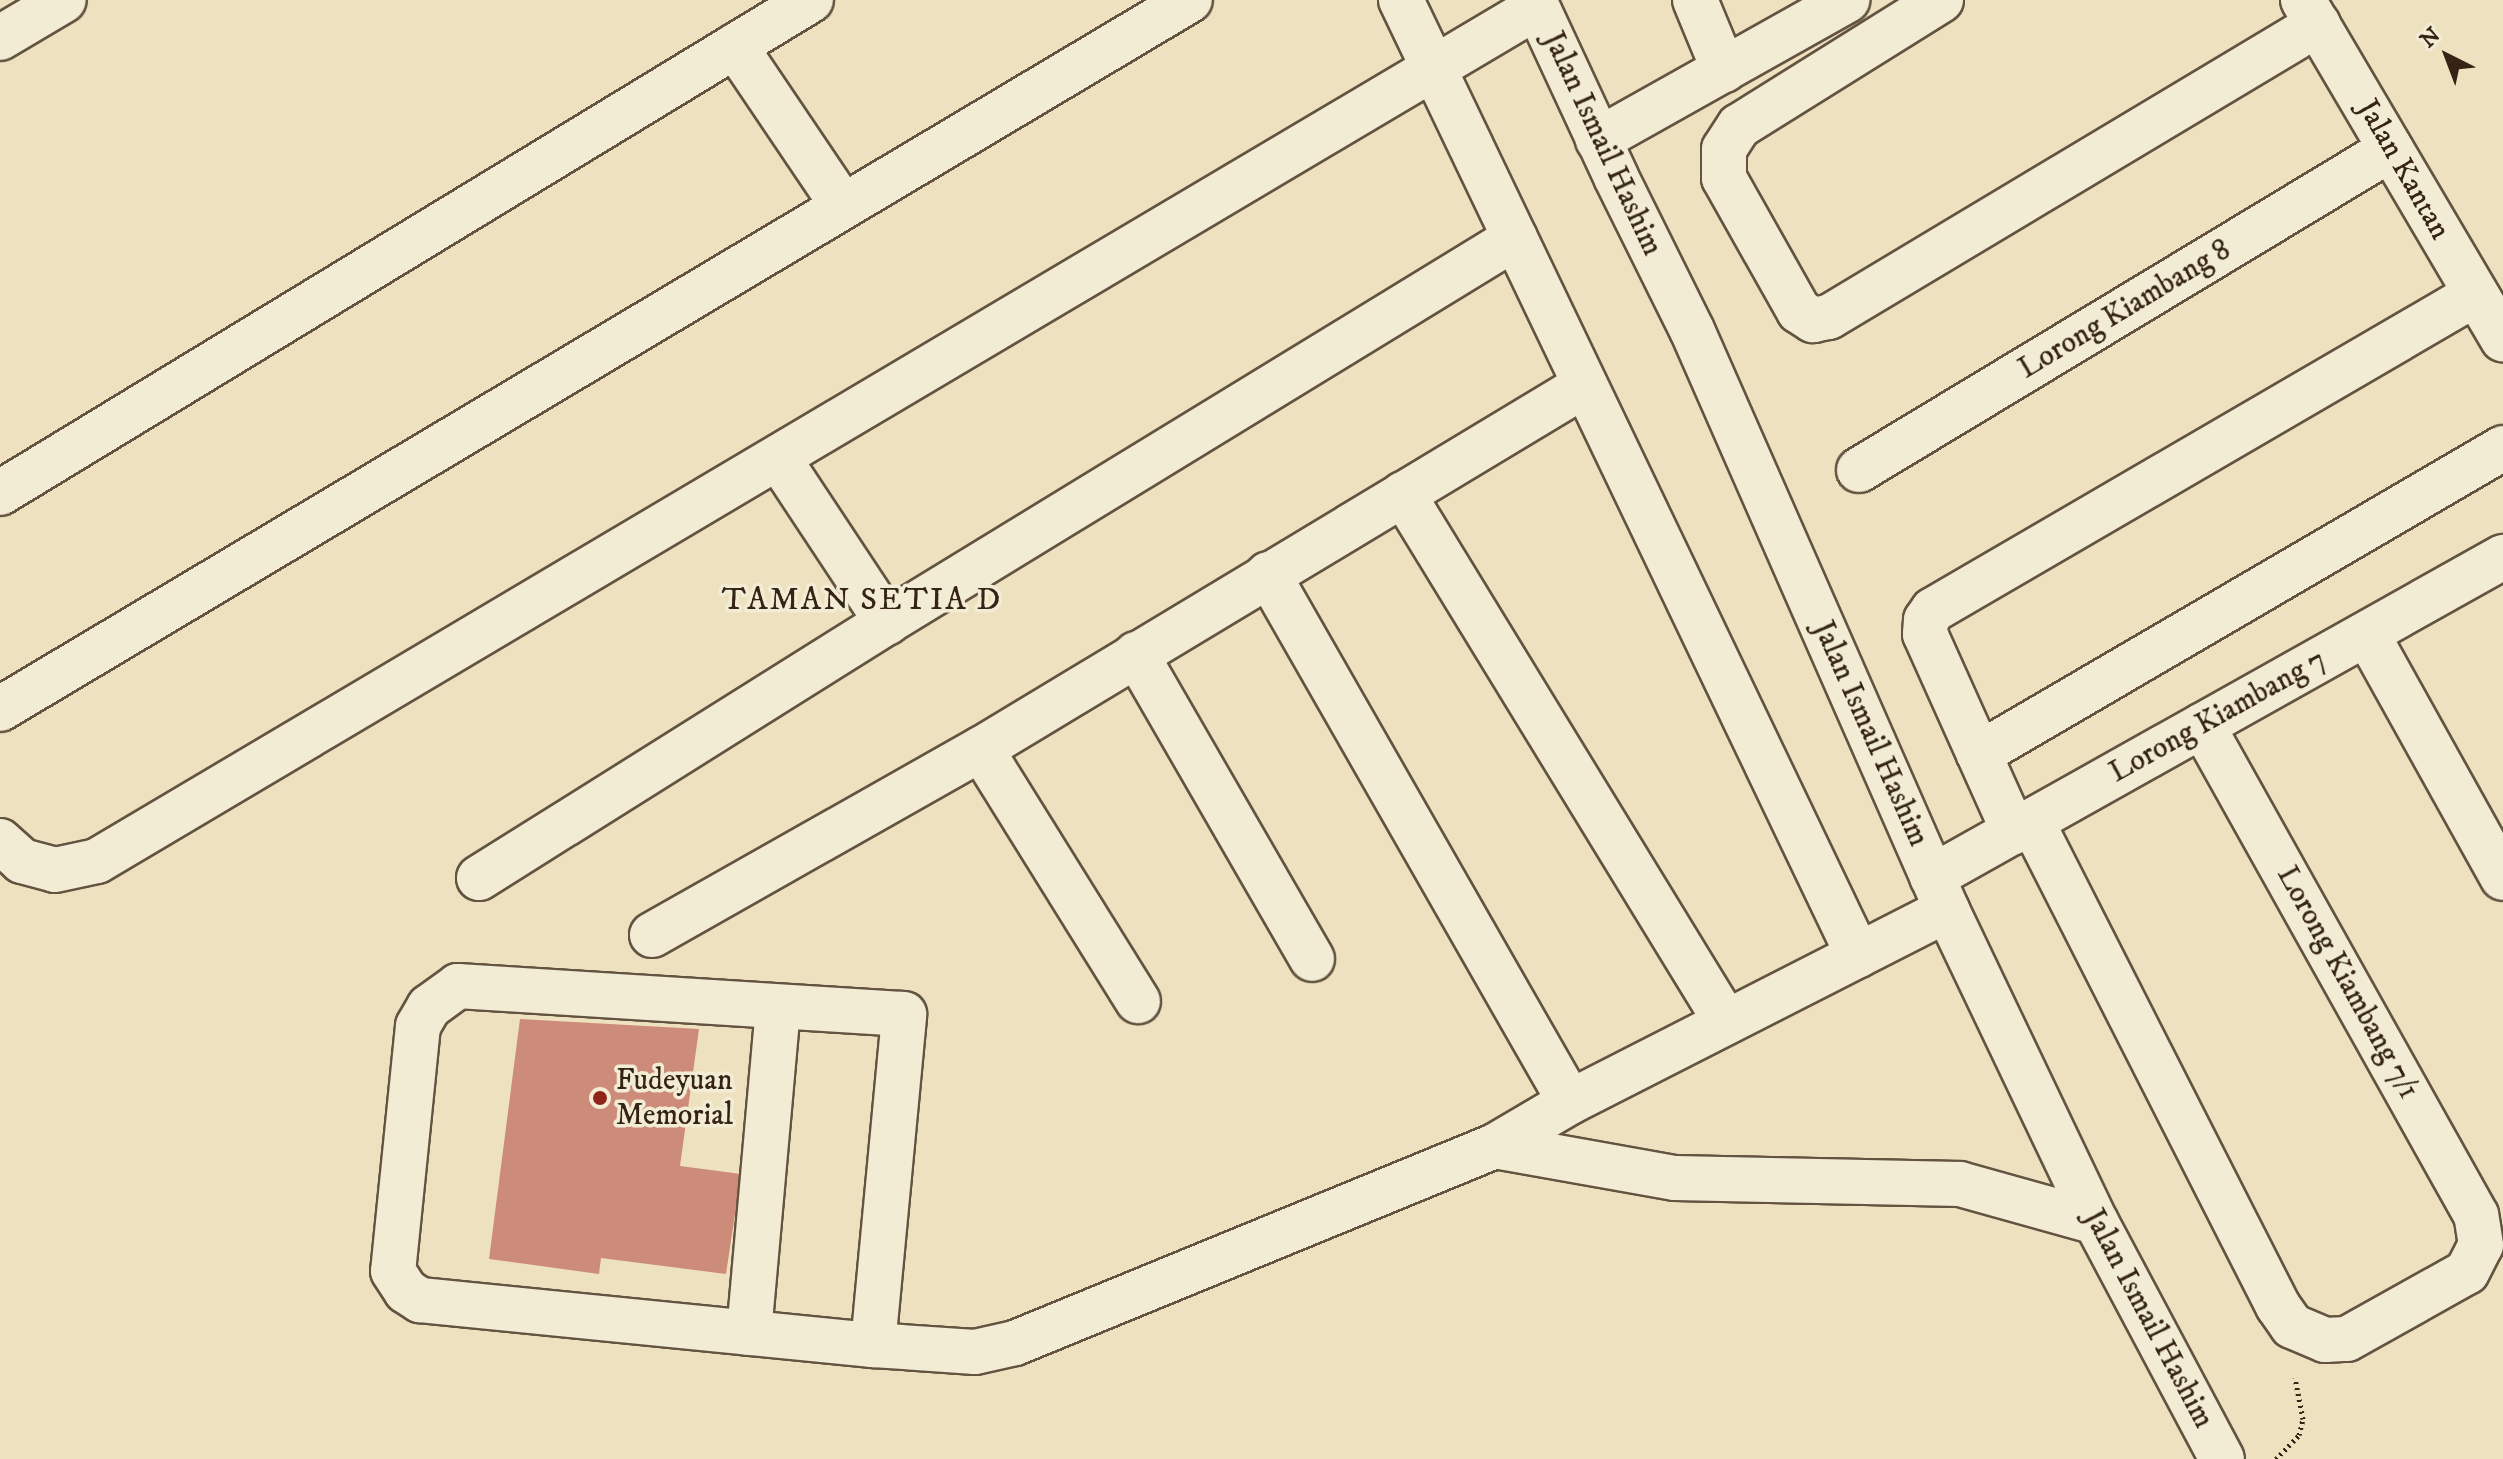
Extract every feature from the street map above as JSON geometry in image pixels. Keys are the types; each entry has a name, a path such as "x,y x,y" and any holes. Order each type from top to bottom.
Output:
{"street":[{"path":"0,38 64,0"},
{"path":"0,493 811,0"},
{"path":"0,709 1190,0"},
{"path":"1401,0 1858,955"},
{"path":"1695,0 1724,70"},
{"path":"1598,140 1847,0"},
{"path":"1941,0 1739,126 1724,149 1724,178 1799,311 1813,320 1829,317 2310,12"},
{"path":"0,841 22,861 55,870 97,861 779,459 1536,4"},
{"name":"Jalan Ismail Hashim","path":"1536,4 1598,140 1692,330 1940,894 2096,1222 2222,1459"},
{"name":"Jalan Kantan","path":"2310,12 2503,340"},
{"path":"735,46 843,206"},
{"name":"Lorong Kiambang 8","path":"1859,470 2391,149"},
{"path":"479,878 887,622 1515,238"},
{"path":"2309,1335 2292,1326 2278,1306 2023,827 1979,754 1925,634 1926,620 1933,610 2476,294"},
{"path":"652,935 981,749 1585,385"},
{"path":"1979,754 2503,448"},
{"path":"779,459 887,622"},
{"path":"1403,494 1726,1022"},
{"name":"Lorong Kiambang 7","path":"873,1345 904,1014 458,986 429,1007 418,1026 393,1271 406,1291 420,1300 873,1345 975,1352 1015,1343 1495,1146 1570,1102 1858,955 2023,827 2503,557"},
{"path":"1268,574 1570,1102"},
{"path":"2367,634 2503,878"},
{"path":"1136,654 1312,959"},
{"name":"Lorong Kiambang 7/1","path":"2202,725 2476,1215 2481,1245 2467,1272 2347,1339 2309,1335"},
{"path":"981,749 1138,1001"},
{"path":"749,1333 778,1007"},
{"path":"1495,1146 1675,1178 1960,1184 2096,1222"}],"path":[{"path":"2276,1459 2299,1435 2303,1419 2295,1366 2309,1335"}],"building":[{"name":"Fudeyuan Memorial","path":"520,1019 699,1029 680,1166 741,1174 726,1274 601,1258 599,1274 489,1259"}],"place":[{"name":"Fudeyuan Memorial","path":"600,1098"}],"district":[{"name":"TAMAN SETIA D","path":"862,600"}]}
